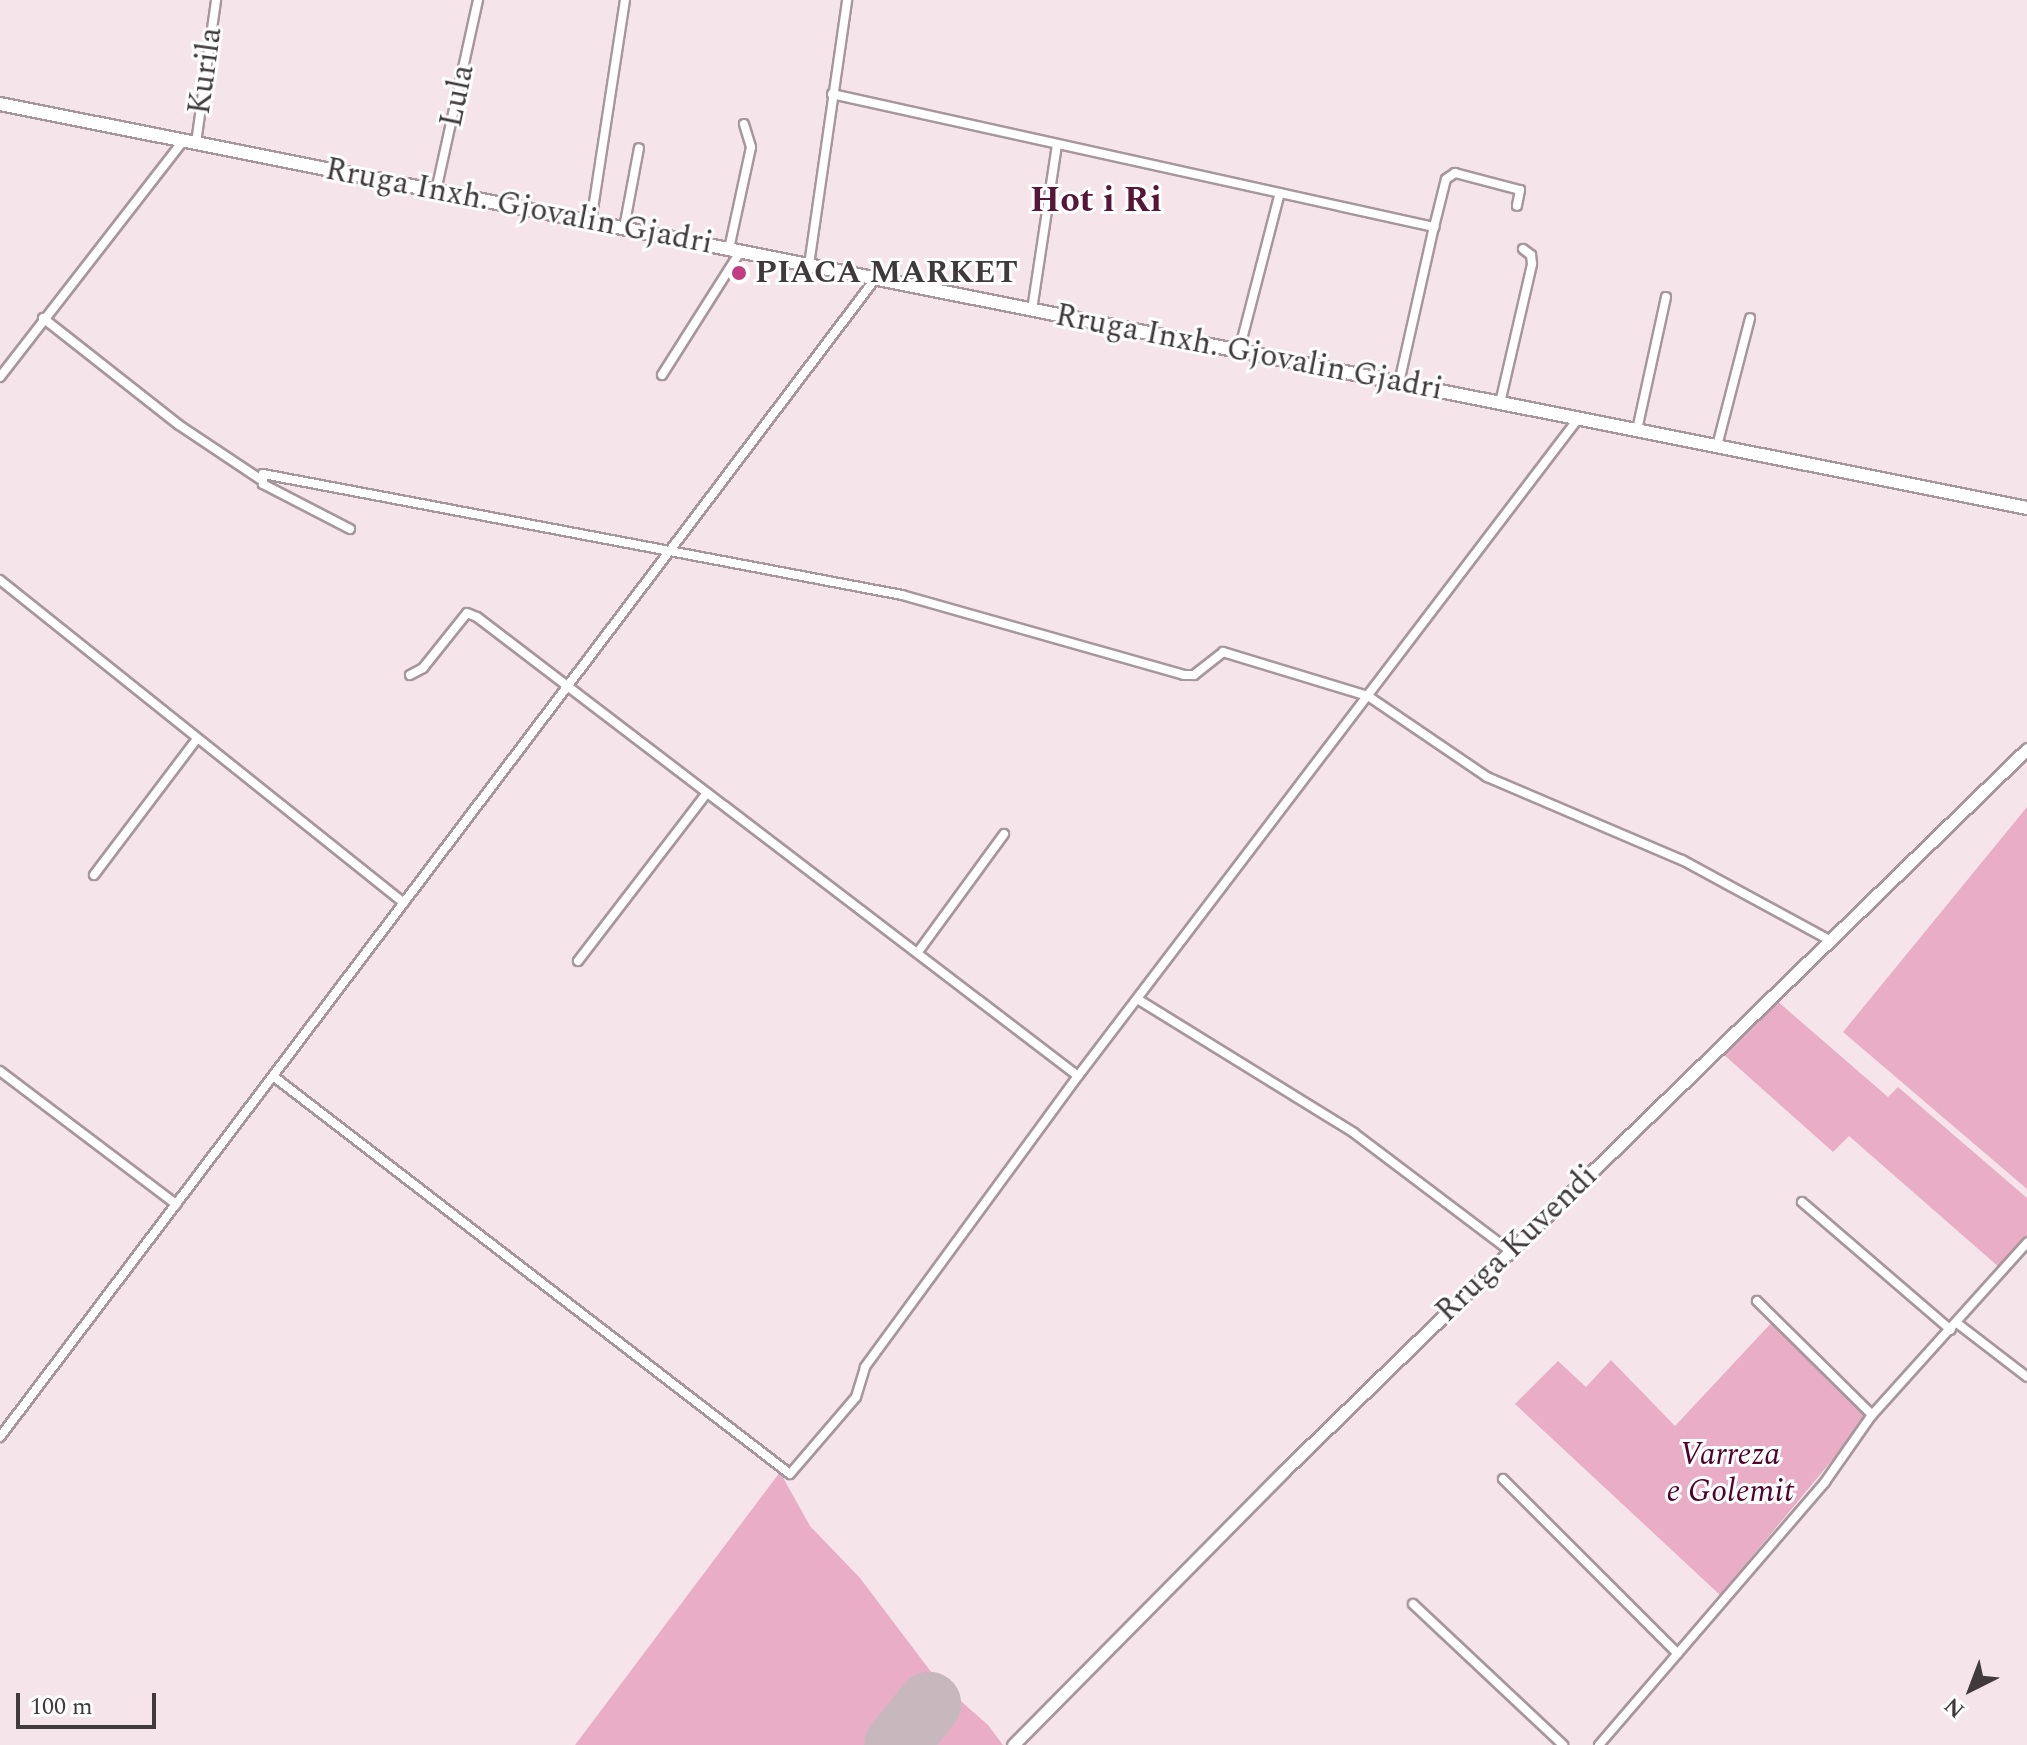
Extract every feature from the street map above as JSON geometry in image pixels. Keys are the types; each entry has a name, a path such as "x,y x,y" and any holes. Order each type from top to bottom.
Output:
{"main road":[{"name":"Rruga Inxh. Gjovalin Gjadri","path":"0,104 2027,508"}],"street":[{"name":"Kurila","path":"190,142 216,0"},
{"name":"Lula","path":"436,191 478,0"},
{"path":"591,222 625,0"},
{"path":"809,265 847,0"},
{"path":"832,94 1434,227"},
{"path":"662,375 734,251 751,147 744,124"},
{"path":"0,377 43,318 190,142"},
{"path":"1032,310 1057,145"},
{"path":"624,228 639,148"},
{"path":"1399,383 1446,179 1455,173 1520,190 1517,206"},
{"path":"1239,351 1280,193"},
{"path":"1500,403 1532,264 1531,255 1523,249"},
{"path":"0,1437 671,554 876,278"},
{"path":"1637,430 1666,297"},
{"path":"43,318 179,425 260,479 350,529"},
{"path":"1717,446 1750,318"},
{"path":"273,1076 790,1474 856,1397 865,1367 1078,1076 1139,1000 1578,419"},
{"path":"260,479 270,473 671,554 902,595 1184,675 1194,675 1223,652 1368,696 1487,777 1682,860 1831,941"},
{"path":"0,580 196,740 404,903"},
{"path":"410,675 423,668 467,613 569,687 1078,1076"},
{"path":"94,875 196,740"},
{"name":"Rruga Kuvendi","path":"1013,1745 1031,1722 1510,1251 2027,749"},
{"path":"578,961 707,793"},
{"path":"918,952 1004,834"},
{"path":"1139,1000 1354,1133 1510,1251"},
{"path":"0,1071 176,1204"},
{"path":"1802,1202 1954,1326 2027,1377"},
{"path":"1599,1745 1825,1482 1872,1415 2027,1243"},
{"path":"1757,1301 1872,1415"},
{"path":"1503,1479 1678,1654"},
{"path":"1413,1604 1563,1745"}],"green space":[{"path":"2027,807 2027,1189 1843,1032"},
{"path":"1776,1000 1888,1097 1898,1087 2027,1198 2027,1236 2000,1268 1849,1136 1833,1152 1722,1053"},
{"name":"Varreza e Golemit","path":"1774,1320 1868,1417 1720,1595 1515,1404 1558,1361 1586,1387 1611,1360 1675,1426"},
{"path":"780,1472 810,1526 860,1578 938,1681 988,1725 1003,1745 575,1745"}],"runway":[{"path":"896,1745 929,1704"}],"place":[{"name":"PIACA MARKET","path":"739,273"}],"district":[{"name":"Hot i Ri","path":"1096,201"}]}
